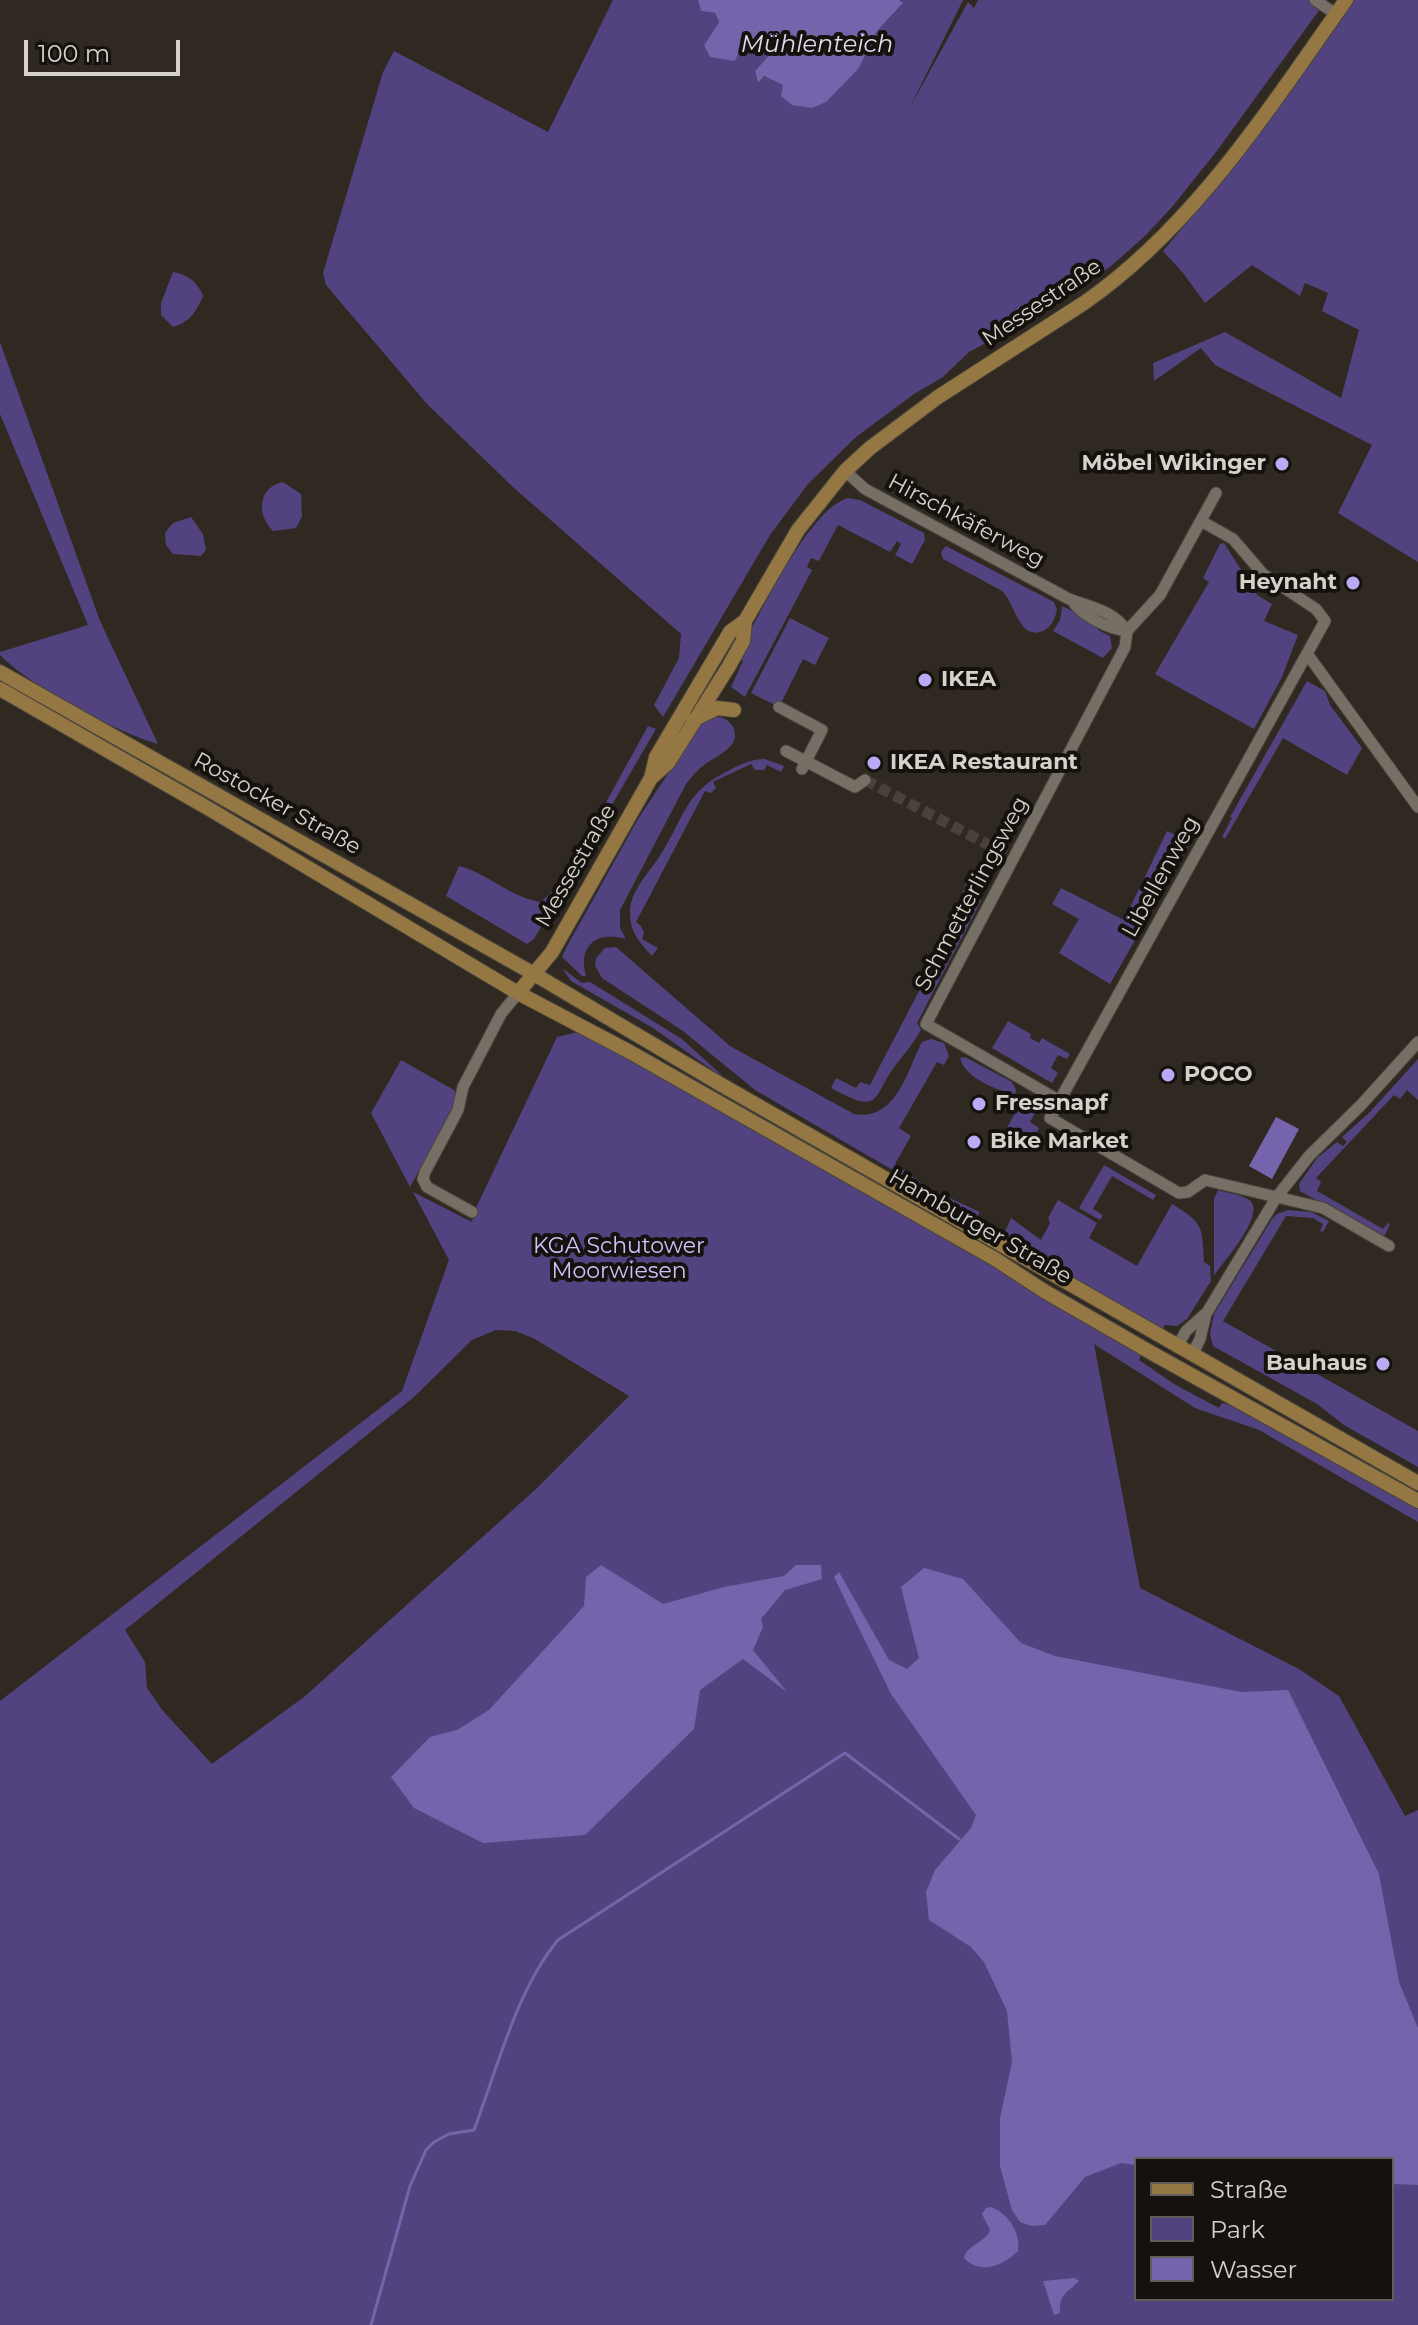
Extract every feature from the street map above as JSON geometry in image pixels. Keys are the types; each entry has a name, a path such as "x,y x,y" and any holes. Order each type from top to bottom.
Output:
{"main road":[{"name":"Messestraße","path":"518,993 552,952 651,778 656,757 730,632 745,621 798,530 845,471 908,418 1093,298 1157,244 1209,186 1346,0"},
{"name":"Messestraße","path":"651,778 668,763 743,641 745,621"},
{"name":"Rostocker Straße","path":"0,672 534,974"},
{"name":"Rostocker Straße","path":"0,689 211,810 518,993"},
{"path":"693,720 717,708 734,710"},
{"name":"Hamburger Straße","path":"534,974 1418,1483"},
{"name":"Hamburger Straße","path":"518,993 630,1052 940,1228 1044,1291 1418,1501"},
{"path":"1169,1362 1177,1347"},
{"path":"1183,1370 1192,1355"}],"street":[{"path":"1315,0 1336,14"},
{"name":"Hirschkäferweg","path":"845,471 865,489 1072,600 1077,608 1116,630 1127,631"},
{"name":"Schmetterlingsweg","path":"1060,1101 926,1024 1125,647 1127,631 1160,595 1216,493"},
{"name":"Libellenweg","path":"1201,521 1233,539 1263,574 1323,615 1324,626 1050,1118 1179,1193 1188,1192 1205,1180 1276,1198"},
{"path":"1308,655 1418,807"},
{"path":"779,707 822,730 804,765"},
{"path":"786,751 804,765 855,787 865,780"},
{"path":"472,1212 427,1187 423,1179 458,1110 463,1087 501,1014 518,993"},
{"path":"1192,1355 1200,1339 1206,1314 1276,1198 1309,1156 1370,1096 1418,1042"},
{"path":"1276,1198 1323,1208 1389,1246"},
{"path":"1177,1347 1186,1331 1206,1314"}],"green space":[{"path":"613,0 698,0 701,11 715,13 719,22 704,45 760,37 771,53 755,71 758,83 764,76 784,85 859,68 877,31 902,4 899,0 963,0 909,109 968,2 974,8 978,0 1308,0 1320,9 1216,152 1145,236 1111,266 1045,312 969,352 943,377 914,394 856,437 808,484 770,535 663,717 654,705 679,658 681,634 514,488 427,404 326,285 323,273 383,72 394,51 548,132"},
{"path":"1354,0 1418,0 1418,562 1338,513 1372,445 1215,365 1201,348 1154,381 1153,363 1225,332 1341,398 1359,330 1322,311 1328,293 1305,283 1300,296 1252,265 1205,303 1163,251 1218,186"},
{"path":"173,272 191,280 203,296 192,316 173,327 161,315 161,303"},
{"path":"0,342 100,621 158,744 74,707 31,680 0,655 0,652 88,625 0,414"},
{"path":"283,482 301,494 302,517 296,528 273,531 264,517 262,502 268,490"},
{"path":"848,498 860,500 924,533 925,540 912,564 895,555 901,544 897,541 890,552 838,525 819,561 811,558 807,567 812,570 745,697 731,687 743,661 737,657 770,593 817,522 833,506"},
{"path":"191,517 203,534 206,550 201,556 173,554 166,545 165,533 173,523"},
{"path":"1224,543 1257,595 1272,604 1264,621 1298,635 1282,677 1254,729 1155,674 1209,582 1203,578 1220,544"},
{"path":"946,546 1054,602 1057,610 1051,625 1043,631 1028,631 1002,591 943,559 941,552"},
{"path":"1062,606 1100,625 1098,630 1110,636 1112,648 1103,658 1053,631 1060,620"},
{"path":"790,618 829,638 815,665 803,659 779,707 751,693"},
{"path":"1307,681 1325,691 1330,705 1362,748 1347,775 1283,738 1225,839 1222,837 1230,817"},
{"path":"710,717 720,717 729,722 735,734 734,740 727,750 701,767 686,784 620,910 620,928 626,939 607,937 592,942 585,956 586,976 582,976 562,957 566,948 638,819 702,722"},
{"path":"648,726 656,729 534,939 527,944 446,896 459,866 520,896 541,902 562,882"},
{"path":"765,759 784,766 781,772 767,765 764,770 755,770 751,764 713,782 716,788 711,793 705,791 636,922 644,933 642,939 658,948 652,956 632,926 631,905 637,889 695,796 715,778 742,764"},
{"path":"1167,831 1191,842 1110,984 1059,953 1079,919 1052,904 1061,888 1124,920"},
{"path":"966,883 980,891 981,901 917,1023 921,1030 916,1039 874,1099 860,1101 831,1088 836,1078 856,1088 860,1082 870,1085 968,897 962,894"},
{"path":"616,947 730,1046 854,1114 869,1114 891,1102 922,1042 931,1039 944,1043 949,1056 944,1065 937,1062 899,1128 911,1136 895,1164 928,1188 980,1212 976,1218 954,1211 891,1169 755,1090 683,1031 602,978 595,966 596,958 605,948"},
{"path":"562,968 582,983 590,982 682,1039 728,1081 653,1028 571,981"},
{"path":"1008,1021 1031,1034 1030,1038 1039,1043 1042,1038 1070,1054 1067,1059 1058,1055 1051,1068 1058,1073 1052,1083 992,1048"},
{"name":"KGA Schutower Moorwiesen","path":"578,1032 1012,1277 1141,1355 1139,1360 1174,1384 1219,1408 1222,1403 1248,1410 1418,1508 1418,1522 1259,1430 1195,1408 1094,1344 1140,1588 1299,1669 1339,1696 1405,1816 1418,1810 1418,2325 0,2325 0,1701 402,1391 449,1260 413,1192 472,1222 557,1037","holes":["496,1330 515,1331 533,1338 629,1396 536,1489 304,1697 212,1764 163,1711 147,1688 145,1662 125,1630 414,1397 472,1340"]},
{"path":"965,1057 1012,1082 1015,1094 999,1090 974,1077 963,1065 960,1058"},
{"path":"1418,1059 1418,1100 1407,1090 1400,1099 1394,1095 1316,1178 1321,1182 1317,1191 1383,1229 1390,1224 1384,1237 1300,1191 1299,1184 1317,1158 1337,1142 1343,1146 1347,1142 1342,1137 1369,1113"},
{"path":"401,1060 454,1090 457,1097 410,1187 371,1113"},
{"path":"1035,1096 1042,1100 1030,1122 1039,1128 1030,1146 1005,1131 1022,1101"},
{"path":"1104,1165 1156,1195 1153,1200 1112,1176 1093,1209 1103,1215 1100,1220 1079,1208"},
{"path":"1218,1190 1249,1200 1253,1206 1253,1216 1234,1250 1214,1276 1214,1199"},
{"path":"1058,1200 1097,1223 1089,1238 1137,1266 1172,1204 1196,1221 1201,1233 1204,1262 1210,1266 1211,1281 1187,1319 1177,1326 1165,1325 1163,1329 1033,1255 1004,1234 1011,1218 1041,1240"},
{"path":"1288,1210 1311,1212 1329,1221 1323,1232 1320,1231 1323,1224 1313,1218 1286,1216 1223,1321 1418,1431 1418,1467 1344,1425 1317,1404 1213,1346 1210,1334 1214,1314 1272,1219"}],"water":[{"name":"Mühlenteich","path":"698,0 899,0 903,3 877,31 859,68 826,102 812,108 792,105 781,96 783,85 764,76 758,83 755,71 771,53 760,37 743,42 735,61 710,57 704,45 719,22 715,13 701,11"},
{"path":"1276,1117 1299,1129 1272,1179 1249,1166"},
{"path":"601,1565 663,1604 724,1587 784,1576 796,1565 821,1565 822,1579 785,1590 761,1619 763,1627 753,1650 787,1692 743,1659 700,1690 694,1729 585,1835 483,1843 414,1808 391,1777 430,1737 457,1730 489,1710 584,1606 586,1577"},
{"path":"924,1568 963,1579 1021,1643 1055,1656 1241,1692 1288,1690 1379,1874 1399,1982 1418,2028 1418,2185 1394,2184 1394,2157 1134,2157 1134,2165 1121,2163 1085,2177 1045,2225 1031,2226 1020,2222 1012,2210 1000,2166 1000,2118 1012,2062 1007,2011 984,1962 971,1947 929,1920 926,1892 935,1870 971,1828 976,1815 891,1694 834,1577 839,1572 889,1660 907,1669 919,1658 901,1587"},
{"path":"991,2207 1012,2224 1018,2251 999,2264 977,2266 964,2258 990,2230 982,2214"},
{"path":"1075,2278 1079,2281 1064,2295 1060,2313 1054,2315 1043,2281"}],"waterway":[{"path":"371,2325 410,2186 426,2150 449,2134 474,2130 519,2006 558,1940 845,1753 959,1839"}],"tunnel":[{"path":"865,780 1006,854"}],"place":[{"name":"Möbel Wikinger","path":"1282,464"},
{"name":"Heynaht","path":"1353,583"},
{"name":"IKEA","path":"925,680"},
{"name":"IKEA Restaurant","path":"874,763"},
{"name":"POCO","path":"1168,1075"},
{"name":"Fressnapf","path":"979,1104"},
{"name":"Bike Market","path":"974,1142"},
{"name":"Bauhaus","path":"1383,1364"}]}
